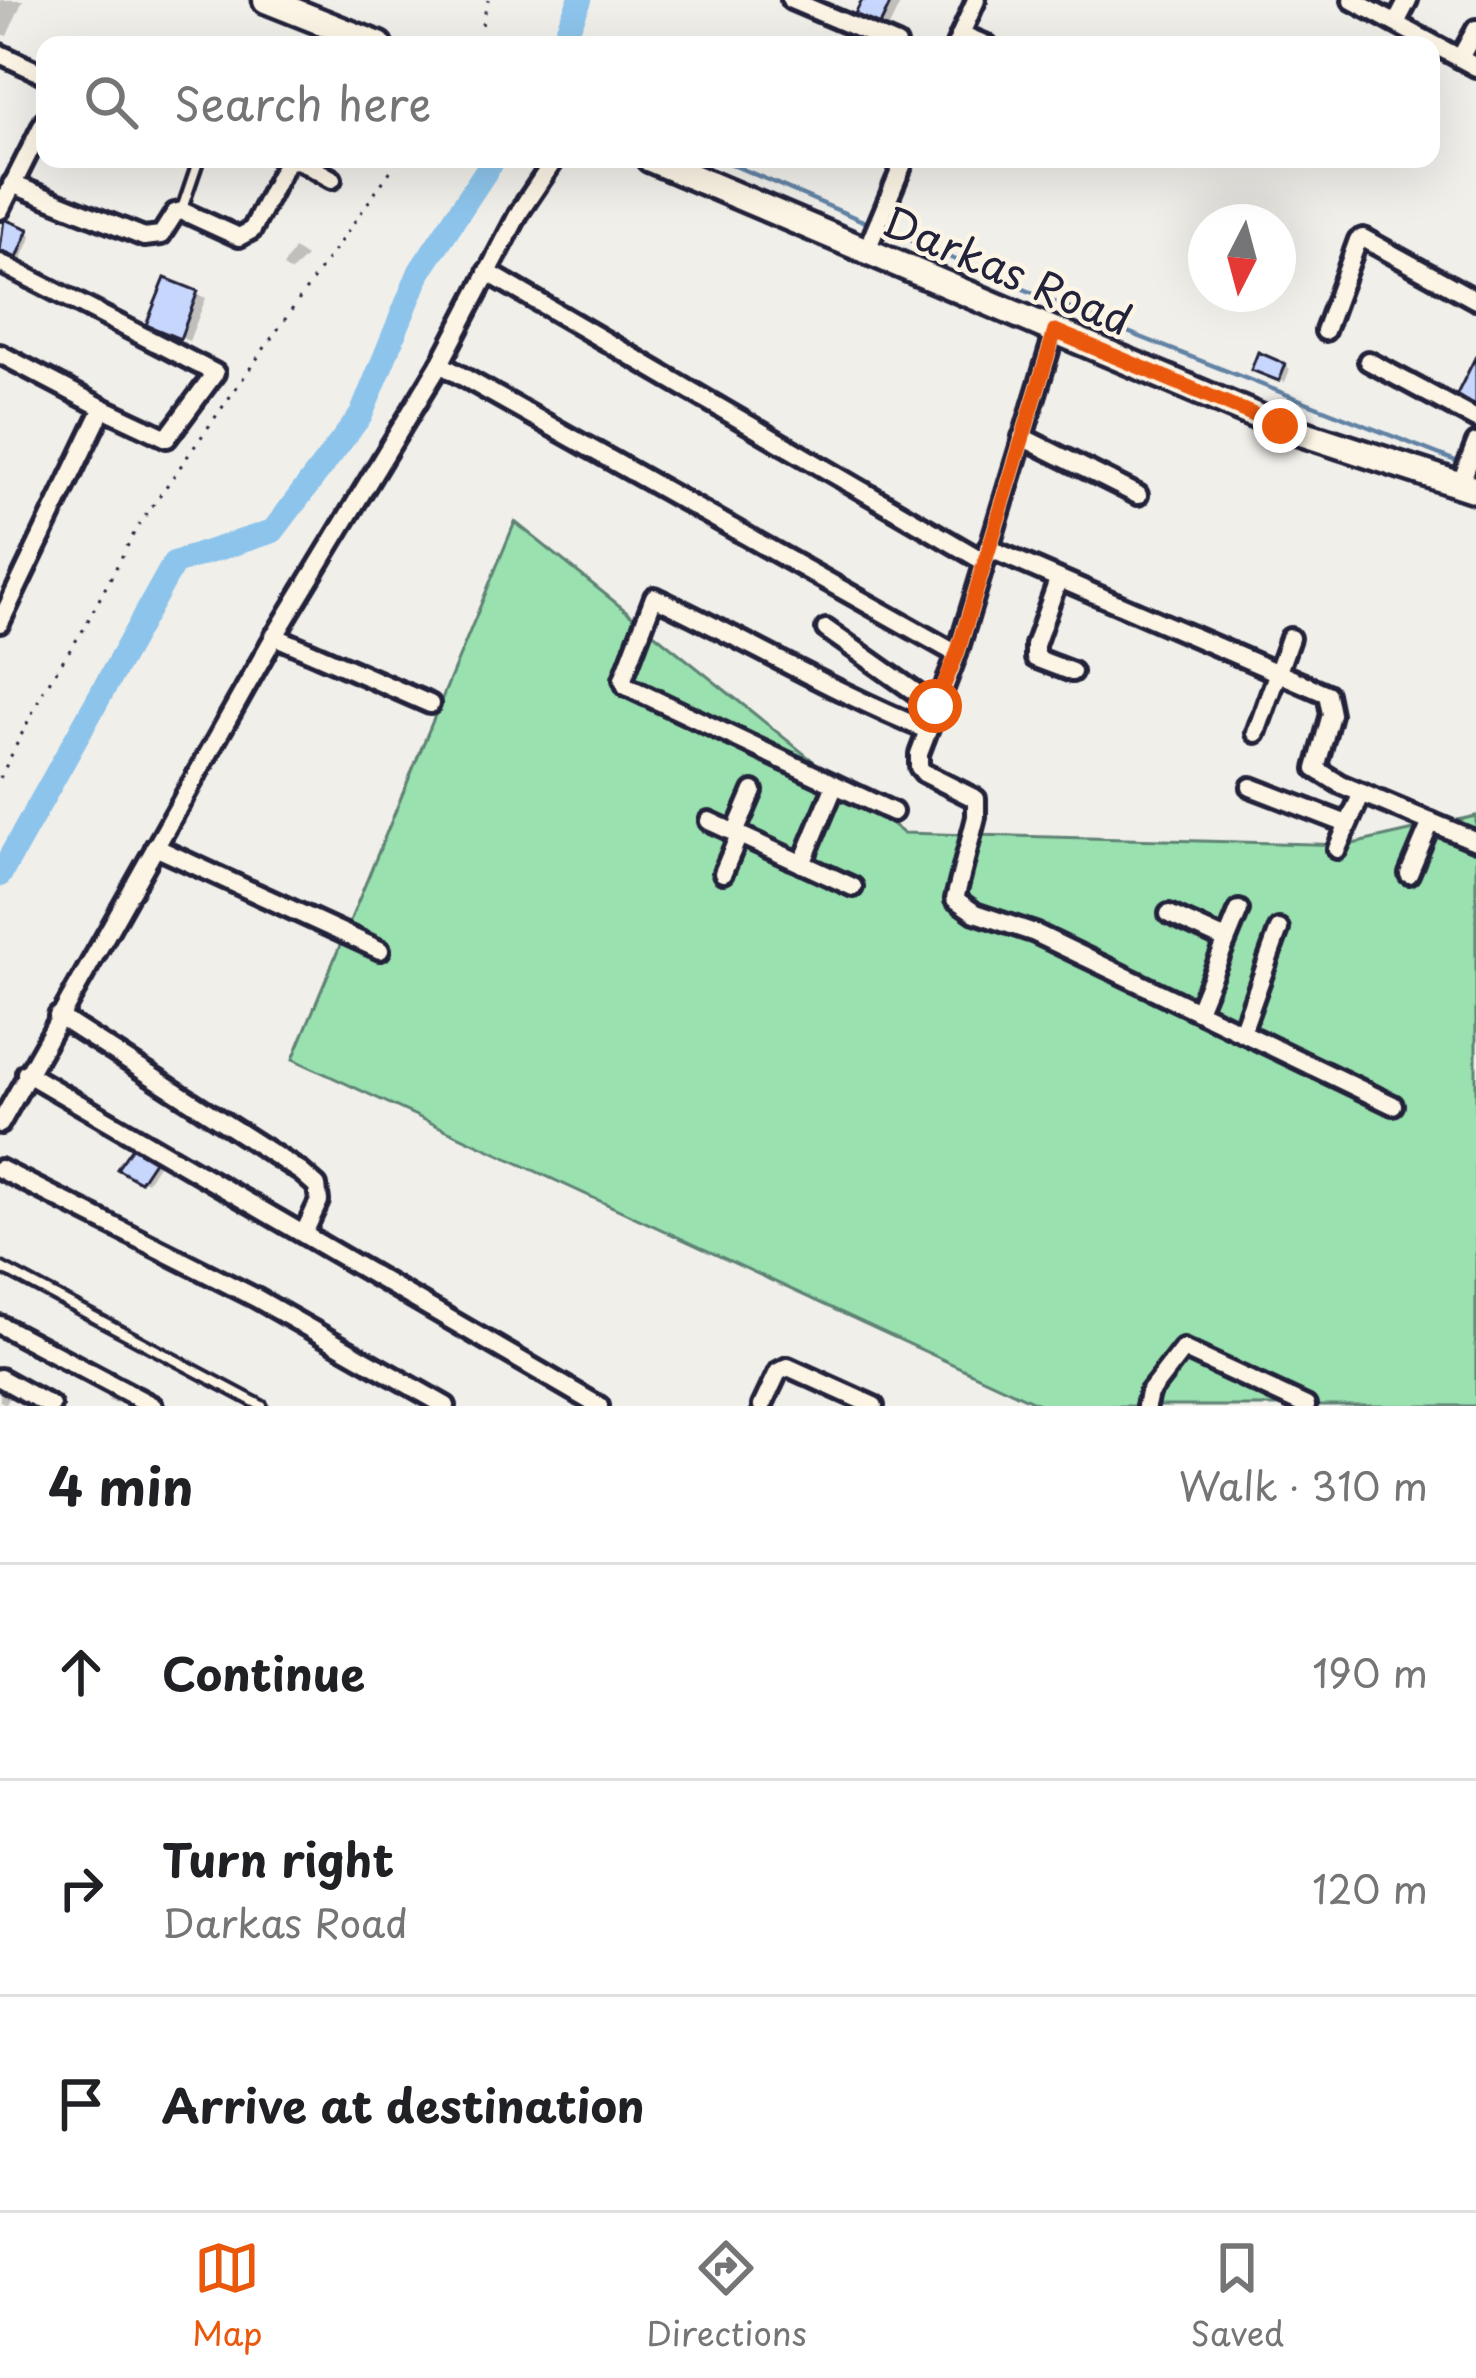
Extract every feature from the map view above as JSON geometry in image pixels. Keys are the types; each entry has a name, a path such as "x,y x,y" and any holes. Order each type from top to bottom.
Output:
{"main road":[{"path":"266,0 356,36"},
{"name":"Darkas Road","path":"676,168 873,236 1055,331 1280,426 1470,468"}],"street":[{"path":"791,0 876,36"},
{"path":"959,36 976,0"},
{"path":"1352,0 1420,36"},
{"path":"1396,23 1408,0"},
{"path":"1440,47 1468,62 1476,29"},
{"path":"0,54 36,71"},
{"path":"0,210 36,137"},
{"path":"12,184 144,237 161,236 175,213 182,211 230,234 246,236 283,168"},
{"path":"312,168 332,179"},
{"path":"0,1124 274,636 440,364 520,212 549,168"},
{"path":"873,236 900,168"},
{"path":"1325,331 1358,240 1363,238 1476,300"},
{"path":"0,263 214,373 167,438 0,355"},
{"path":"487,272 985,555 1058,580 1327,694 1331,714 1316,769 1362,794 1476,841"},
{"path":"1055,331 919,767 976,799 956,898 962,907 1035,933 1393,1105"},
{"path":"1368,362 1476,419"},
{"path":"440,364 957,654"},
{"path":"0,623 103,409"},
{"path":"1022,437 1138,495"},
{"path":"1058,580 1034,644 1035,658 1072,672"},
{"path":"893,812 626,686 623,679 654,597 746,640 856,701 927,730"},
{"path":"826,628 935,706"},
{"path":"274,636 430,704"},
{"path":"1256,733 1290,638"},
{"path":"802,864 835,785"},
{"path":"1251,787 1348,824"},
{"path":"723,873 753,791"},
{"path":"1337,849 1362,794"},
{"path":"709,821 853,887"},
{"path":"1409,874 1430,822"},
{"path":"155,847 380,950"},
{"path":"1198,1010 1239,910"},
{"path":"1169,914 1226,940"},
{"path":"1242,1032 1279,929"},
{"path":"58,1016 317,1186 319,1201 304,1233"},
{"path":"26,1073 304,1233 568,1399 599,1406"},
{"path":"0,1169 256,1298 446,1406"},
{"path":"0,1325 131,1401 153,1406"},
{"path":"1146,1406 1148,1394 1183,1349 1306,1406"},
{"path":"762,1406 778,1372 788,1367 874,1406"},
{"path":"0,1378 51,1406"}],"lane":[{"path":"182,211 196,168"},
{"path":"0,1267 262,1406"}],"path":[{"path":"482,25 488,0"},
{"path":"0,778 43,691 138,526 393,168"}],"green space":[{"path":"515,522 903,833 1348,845 1476,816 1476,1406 1043,1406 293,1059"}],"building":[{"path":"862,0 892,0 880,25 855,14"},
{"path":"4,219 29,229 17,258 0,251"},
{"path":"165,278 198,291 180,339 146,325"},
{"path":"1258,352 1286,364 1279,381 1251,370"},
{"path":"1476,356 1476,406 1456,396"},
{"path":"138,1139 160,1152 140,1182 117,1169"}],"waterway":[{"path":"565,36 580,0"},
{"path":"0,875 174,563 273,531 361,415 420,271 488,168"},
{"path":"740,168 870,224"},
{"path":"881,228 1087,316 1476,469"}],"route":[{"path":"935,706 957,654 1055,331 1280,426"}]}
